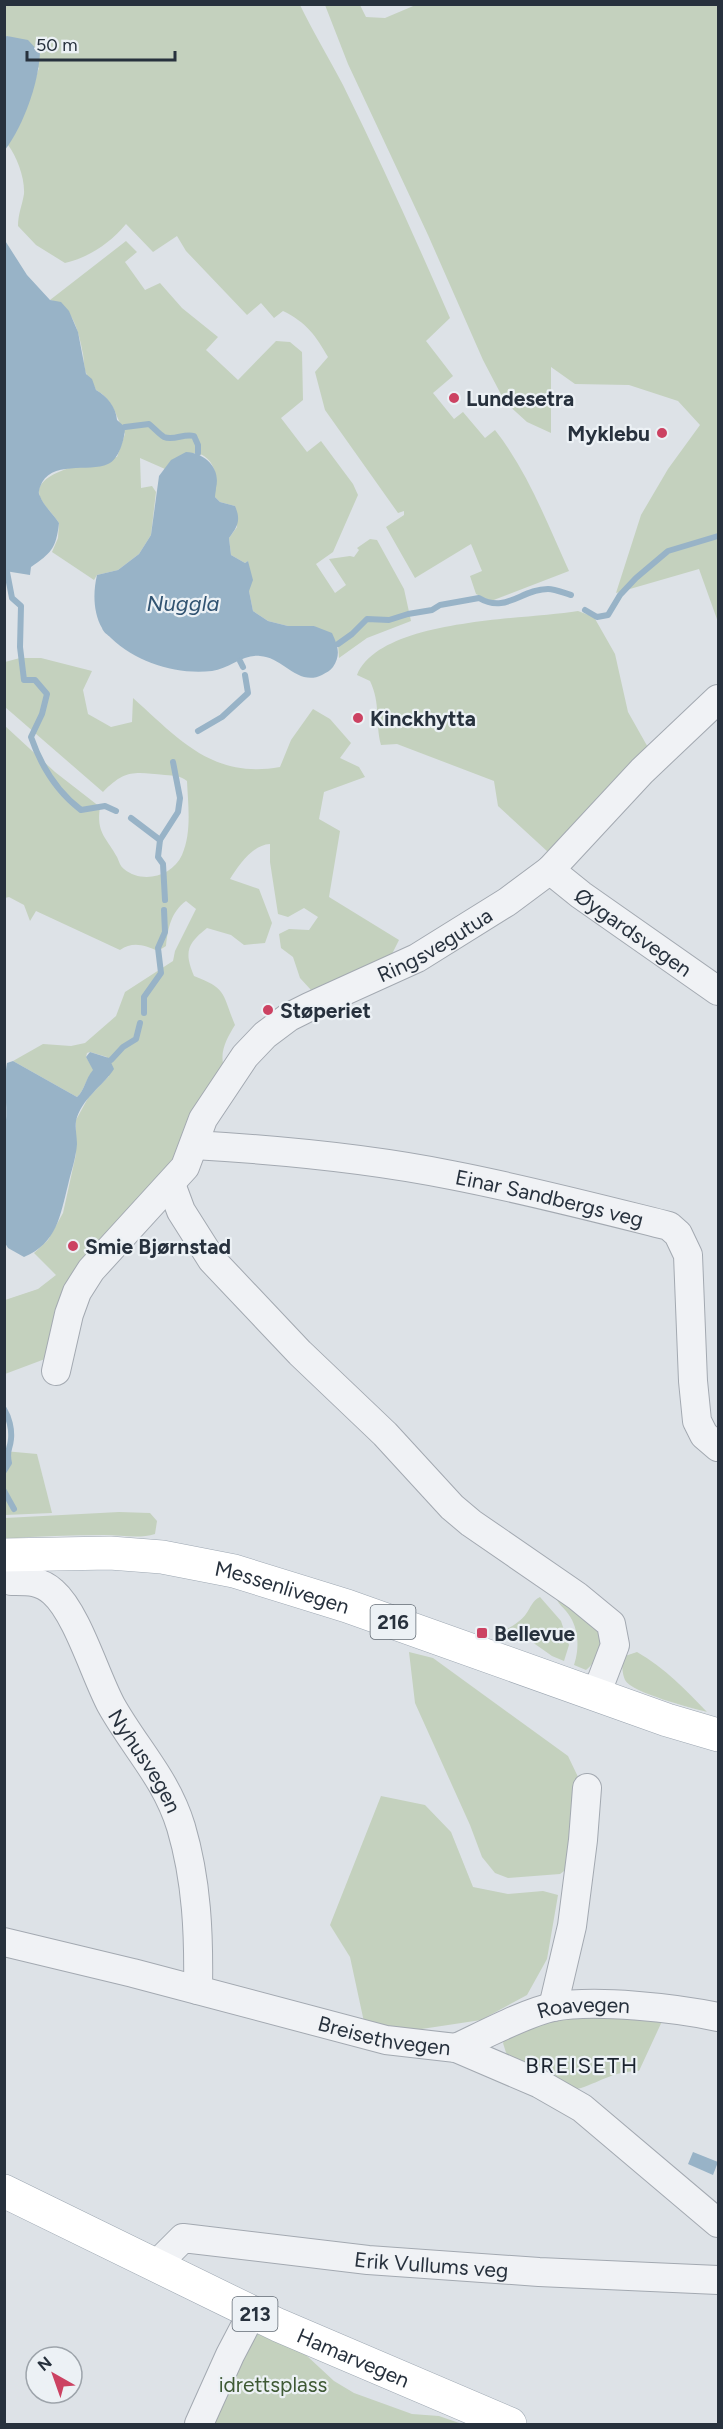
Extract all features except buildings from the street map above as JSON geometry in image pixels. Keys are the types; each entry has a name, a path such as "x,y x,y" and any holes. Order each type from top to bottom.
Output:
{"main road":[{"name":"Messenlivegen","path":"8,1568 37,1553 110,1553 162,1557 234,1571 347,1606 593,1694 718,1735"},
{"name":"Hamarvegen","path":"5,2191 252,2313 510,2424"}],"street":[{"name":"Ringsvegutua","path":"56,1371 69,1314 82,1285 105,1254 171,1184 184,1167 203,1119 220,1090 245,1056 265,1035 289,1017 432,949 507,902 550,870 642,771 718,699"},
{"name":"Øygardsvegen","path":"550,870 581,895 718,991"},
{"name":"Einar Sandbergs veg","path":"194,1145 286,1152 452,1175 669,1226 678,1234 688,1255 692,1293 693,1381 697,1421 704,1435 718,1447"},
{"path":"171,1184 181,1211 212,1260 300,1353 386,1434 452,1507 471,1523 577,1596 611,1624 615,1645 602,1679 593,1694"},
{"name":"Nyhusvegen","path":"8,1568 54,1592 71,1615 112,1706 163,1782 181,1828 197,1901 198,1990"},
{"path":"553,2007 572,1926 587,1788"},
{"name":"Breisethvegen","path":"4,1942 386,2040 456,2048 540,2084 582,2108 718,2223"},
{"name":"Roavegen","path":"456,2048 553,2007 601,2005 659,2009 718,2017"},
{"name":"Erik Vullums veg","path":"156,2265 183,2238 368,2260 539,2272 718,2280"},
{"path":"199,2424 252,2313"}],"green space":[{"path":"418,4 718,5 718,622 699,569 616,593 641,515 668,469 700,425 678,401 629,385 575,384 551,367 551,433 527,422 505,402 483,360 428,235 348,64 325,5 360,5 366,17 385,18"},
{"path":"4,5 300,5 357,114 450,318 426,341 453,376 433,393 454,419 463,412 485,438 495,430 527,480 569,571 491,601 476,594 470,576 482,571 471,544 415,578 386,527 404,515 404,511 398,513 325,410 315,372 328,357 315,336 304,325 283,311 274,318 261,303 247,315 186,251 177,236 153,252 126,224 99,248 65,263 36,245 18,226 24,194 23,181 8,145 17,130 39,68 8,36 5,37"},
{"path":"126,241 137,252 125,262 145,290 160,283 182,308 218,337 206,350 238,380 276,341 290,342 302,352 303,400 281,418 307,452 321,441 353,484 358,495 333,552 316,564 335,593 346,585 329,559 354,557 359,550 357,548 370,539 377,540 404,589 411,621 367,638 339,658 338,644 314,626 288,626 268,621 253,611 249,591 248,561 245,563 231,555 229,538 237,527 235,506 220,502 215,497 214,469 210,461 198,454 191,453 177,458 165,469 140,458 141,488 152,486 156,492 151,535 139,554 118,570 97,575 94,580 52,552 58,538 59,523 41,500 40,488 45,480 68,468 117,457 125,434 111,404 96,390 86,373 74,321 64,308 50,300"},
{"path":"578,611 594,617 615,654 628,712 650,751 548,852 498,806 494,781 397,744 381,745 373,689 370,681 357,675 371,656 394,642 423,632 491,620"},
{"path":"20,658 41,658 92,671 83,690 88,714 111,727 132,722 133,698 166,728 198,752 235,767 256,769 280,767 291,740 313,709 330,719 351,743 340,758 359,767 365,777 324,792 319,819 340,831 329,897 399,940 390,958 311,990 300,978 293,957 281,948 279,934 289,929 309,930 318,917 304,908 288,917 278,914 270,862 270,844 257,848 247,857 230,879 259,889 272,923 265,943 244,945 231,935 207,928 191,944 188,954 194,976 218,989 225,999 235,1025 226,1041 223,1053 223,1065 226,1071 158,1187 45,1359 5,1374 5,1300 38,1289 56,1275 34,1253 48,1240 63,1213 76,1154 76,1120 88,1098 109,1076 107,1057 87,1053 86,1057 94,1070 77,1097 13,1061 43,1044 71,1046 85,1043 116,1016 125,992 173,961 175,951 196,909 186,901 181,905 171,921 166,946 158,951 139,945 120,950 36,911 30,921 24,905 9,897 5,898 4,725 55,772 100,807 99,823 103,834 124,869 131,874 156,876 171,869 182,855 188,828 187,781 184,779 146,773 131,774 118,779 103,792 5,707 5,662"},
{"path":"4,1451 37,1454 52,1513 5,1515"},
{"path":"119,1512 150,1513 157,1521 155,1534 137,1537 79,1535 5,1539 5,1518"},
{"path":"556,1596 587,1616 601,1637 597,1657 586,1670 574,1665 578,1644 576,1630 574,1623"},
{"path":"540,1597 561,1621 569,1645 564,1661 552,1656 525,1637 505,1630 522,1619 533,1602"},
{"path":"409,1652 433,1658 568,1756 579,1779 571,1866 560,1874 508,1878 495,1873 482,1857 415,1703"},
{"path":"637,1652 666,1672 707,1712 663,1699 630,1685 624,1677 622,1657"},
{"path":"381,1796 425,1805 451,1832 473,1887 508,1894 543,1891 558,1895 547,1959 527,1995 481,2020 415,2030 364,2022 350,1957 330,1925"},
{"path":"578,2016 664,2017 639,2071 615,2075 581,2088 565,2087 508,2059 503,2043 516,2031 537,2024"},
{"name":"idrettsplass","path":"258,2334 268,2335 306,2355 334,2381 354,2393 412,2414 439,2416 462,2424 209,2424 249,2337"}],"water":[{"path":"4,37 28,40 40,53 29,104 5,150"},
{"path":"4,239 27,275 50,300 61,302 69,311 78,332 86,374 92,379 96,390 110,402 117,420 125,427 121,448 112,462 100,466 61,470 45,478 39,494 59,523 58,532 51,550 31,567 30,575 5,571"},
{"name":"Nuggla","path":"186,452 199,455 210,463 216,474 215,497 220,502 235,506 238,519 229,538 231,555 245,563 248,561 253,580 249,591 253,611 268,621 288,626 314,626 332,633 337,646 336,663 322,675 313,678 298,675 276,661 260,656 248,657 212,671 172,669 133,654 103,631 95,602 97,575 118,570 139,554 151,535 159,476 171,460"},
{"path":"90,1052 109,1058 114,1069 87,1099 76,1121 76,1154 55,1227 44,1244 24,1257 8,1248 5,1243 4,1134 7,1063 13,1061 77,1097 93,1070 86,1057"},
{"path":"693,2152 718,2162 713,2175 688,2164"}],"waterway":[{"path":"125,427 149,424 164,437 194,436 198,445 198,453"},
{"path":"585,610 597,617 608,615 620,595 668,551 718,536"},
{"path":"7,572 12,598 21,606 20,647 24,680 35,680 47,694 42,714 31,737 40,758 50,777 64,795 81,810 105,806 116,811"},
{"path":"338,644 367,619 389,620 432,610 440,605 479,598 489,602 506,602 538,590 551,589 571,595"},
{"path":"240,661 243,667"},
{"path":"198,731 222,717 248,693 245,675"},
{"path":"165,900 163,864 158,857 160,840 178,812 180,798 173,762"},
{"path":"131,818 160,840"},
{"path":"144,1013 144,997 161,973 158,948 165,932 164,910"},
{"path":"111,1060 123,1047 136,1039 140,1023"},
{"path":"4,1409 10,1423 11,1435 9,1463 4,1471"},
{"path":"4,1491 14,1509"}],"place":[{"name":"Lundesetra","path":"454,398"},
{"name":"Myklebu","path":"662,433"},
{"name":"Kinckhytta","path":"358,718"},
{"name":"Støperiet","path":"268,1010"},
{"name":"Smie Bjørnstad","path":"73,1246"},
{"name":"Bellevue","path":"482,1633"}],"district":[{"name":"BREISETH","path":"582,2065"}]}
